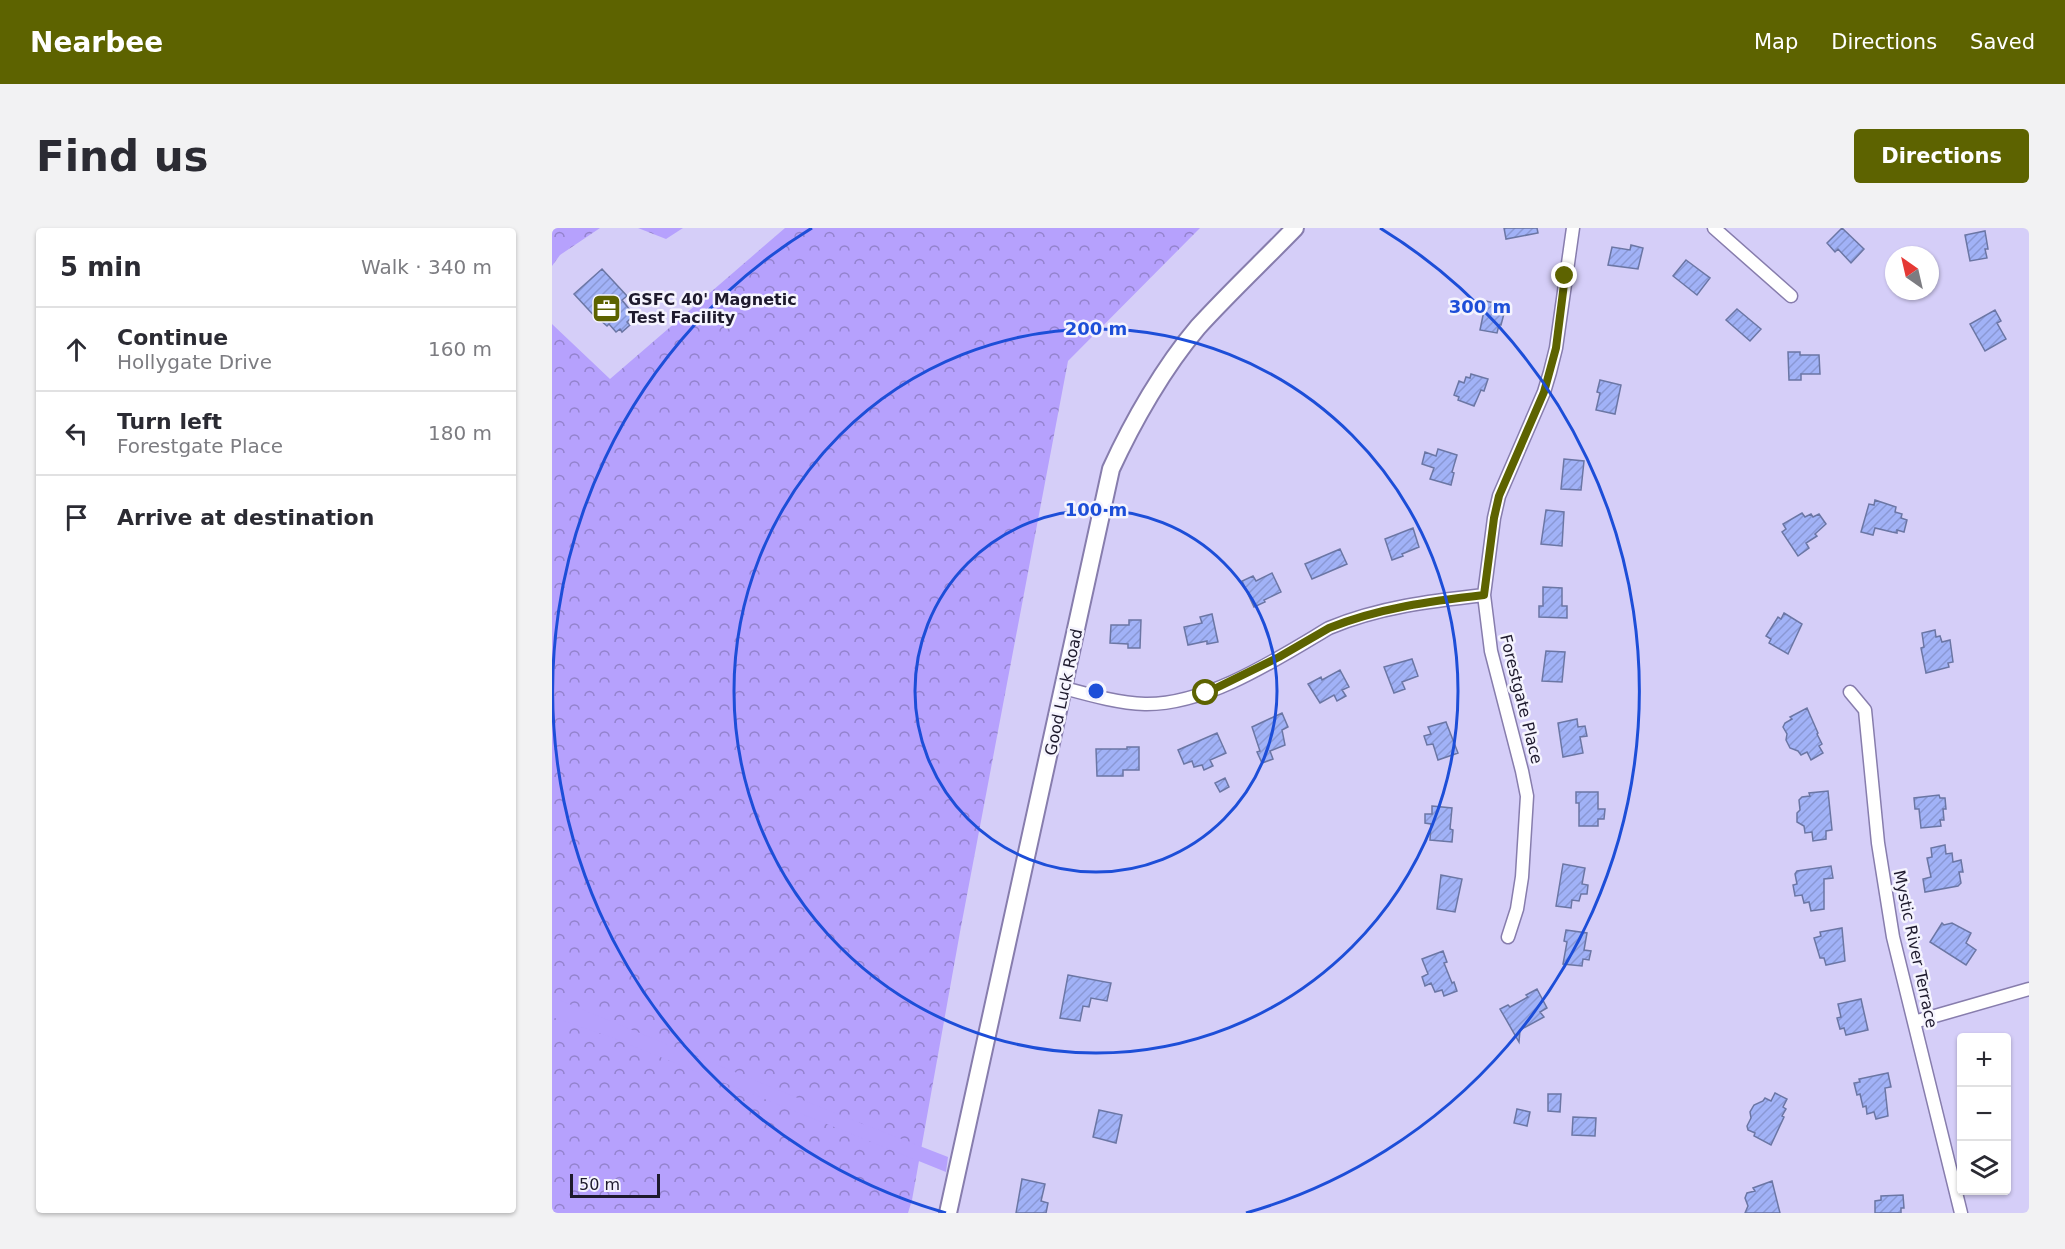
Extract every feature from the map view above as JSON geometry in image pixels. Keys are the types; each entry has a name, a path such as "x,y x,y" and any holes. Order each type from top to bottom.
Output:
{"street":[{"name":"Good Luck Road","path":"948,1213 1111,469 1127,433 1197,329 1295,228"},
{"name":"Forestgate Place","path":"1508,937 1517,909 1522,877 1527,796 1491,651 1484,595 1499,496 1544,392 1556,348 1573,228"},
{"path":"1714,228 1791,296"},
{"path":"1064,688 1093,696 1144,704 1183,700 1227,684 1346,621 1414,603 1484,595"},
{"name":"Mystic River Terrace","path":"1850,692 1865,710 1880,855 1893,937 1961,1213"},
{"path":"1914,1022 2029,989"}],"green space":[{"path":"552,228 600,228 560,255 552,266"},
{"path":"638,228 683,228 666,239"},
{"path":"785,228 1200,228 1068,361 908,1213 552,1213 552,324 610,379"},
{"path":"552,997 948,1157 946,1172 608,1036 552,1017"}],"building":[{"path":"1504,228 1537,228 1538,233 1506,239"},
{"path":"1842,228 1864,249 1851,263 1838,249 1835,252 1827,243"},
{"path":"1985,231 1987,258 1970,261 1965,235"},
{"path":"1631,245 1643,248 1638,269 1608,265 1612,247 1630,250"},
{"path":"1686,260 1710,278 1697,295 1673,276"},
{"name":"GSFC 40' Magnetic Test Facility","path":"602,269 627,296 622,300 634,315 627,322 630,325 622,332 620,329 616,332 609,324 607,326 599,321 574,294"},
{"path":"1486,301 1506,306 1497,333 1480,330"},
{"path":"1737,309 1761,329 1750,341 1726,320"},
{"path":"1995,310 2001,321 1997,323 2006,339 1985,351 1970,324"},
{"path":"1788,352 1800,352 1800,355 1819,355 1820,374 1801,374 1801,380 1789,380"},
{"path":"1471,374 1488,379 1484,391 1481,390 1474,406 1458,400 1459,397 1454,395 1459,381 1464,383 1466,377 1470,378"},
{"path":"1600,380 1621,385 1615,414 1596,410"},
{"path":"1438,449 1457,455 1451,485 1430,479 1434,468 1422,464 1425,452 1436,456"},
{"path":"1564,459 1584,461 1581,490 1561,489"},
{"path":"1875,500 1896,507 1895,512 1902,514 1901,518 1907,520 1904,532 1897,530 1897,533 1875,528 1873,535 1861,532 1869,504 1874,505"},
{"path":"1546,510 1564,512 1562,546 1541,544"},
{"path":"1802,513 1805,517 1819,514 1826,524 1815,534 1817,536 1806,543 1809,548 1798,556 1782,532 1786,529 1783,524"},
{"path":"1413,528 1419,547 1392,560 1385,539"},
{"path":"1340,549 1347,564 1312,579 1305,564"},
{"path":"1272,573 1281,592 1254,607 1242,581 1253,576 1256,581"},
{"path":"1543,587 1562,588 1562,606 1567,606 1567,618 1539,617 1539,606 1543,606"},
{"path":"1784,613 1802,624 1788,654 1769,643 1771,639 1766,636 1778,617 1781,619"},
{"path":"1212,614 1218,642 1207,644 1207,641 1188,645 1184,627 1202,623 1200,617"},
{"path":"1129,620 1141,620 1140,648 1128,648 1128,644 1110,643 1111,625 1129,625"},
{"path":"1935,630 1936,637 1940,636 1942,642 1950,640 1953,662 1948,663 1949,667 1926,673 1921,648 1924,647 1922,633"},
{"path":"1546,651 1565,652 1562,682 1542,681"},
{"path":"1412,659 1418,676 1402,682 1405,689 1394,693 1384,667"},
{"path":"1340,670 1349,687 1342,690 1346,696 1337,701 1334,695 1320,703 1308,684 1321,677 1322,680"},
{"path":"1807,708 1822,744 1819,746 1823,753 1811,760 1807,752 1801,755 1790,748 1783,727 1792,719 1790,717"},
{"path":"1282,713 1288,727 1282,730 1285,745 1270,751 1273,759 1262,763 1257,752 1260,751 1252,727"},
{"path":"1577,719 1578,727 1585,726 1587,736 1580,737 1583,753 1563,757 1558,723"},
{"path":"1446,722 1458,753 1438,760 1433,744 1427,745 1424,736 1431,734 1428,727"},
{"path":"1217,733 1226,753 1210,760 1213,766 1204,770 1202,765 1194,767 1192,761 1184,764 1178,750"},
{"path":"1127,747 1139,747 1139,770 1123,770 1123,776 1097,776 1096,749 1127,749"},
{"path":"1225,778 1229,787 1220,792 1215,783"},
{"path":"1828,791 1832,830 1826,831 1826,839 1813,841 1812,832 1805,833 1804,826 1797,822 1797,813 1800,810 1799,800 1810,796 1809,793"},
{"path":"1576,792 1598,792 1598,809 1605,809 1604,819 1598,819 1598,826 1579,826 1579,803 1576,803"},
{"path":"1939,795 1940,798 1945,798 1946,809 1943,809 1944,820 1940,820 1941,826 1921,828 1919,809 1915,809 1914,798"},
{"path":"1432,806 1452,808 1450,829 1453,830 1452,842 1430,840 1431,824 1425,823 1425,814 1432,814"},
{"path":"1945,845 1946,854 1952,853 1953,862 1961,860 1963,872 1959,872 1961,883 1958,886 1925,892 1923,879 1931,877 1927,858 1932,857 1931,848"},
{"path":"1563,864 1585,868 1582,884 1588,885 1587,894 1581,894 1579,901 1572,900 1571,908 1556,906"},
{"path":"1831,866 1833,878 1824,879 1824,909 1811,911 1809,902 1804,903 1802,895 1795,896 1793,885 1797,884 1795,874 1797,871"},
{"path":"1441,875 1462,879 1455,912 1437,909"},
{"path":"1942,923 1944,925 1952,923 1971,933 1966,943 1976,950 1966,965 1930,942"},
{"path":"1842,928 1845,961 1826,965 1824,958 1820,958 1814,938 1821,936 1820,932"},
{"path":"1566,930 1587,933 1584,950 1591,951 1589,960 1583,959 1582,966 1563,964 1567,942 1564,941"},
{"path":"1443,951 1447,962 1444,963 1457,991 1444,996 1442,990 1435,992 1431,983 1425,986 1422,977 1428,974 1422,959"},
{"path":"1068,975 1111,983 1107,1001 1091,998 1089,1007 1083,1006 1080,1021 1060,1018"},
{"path":"1537,989 1547,1008 1540,1012 1544,1017 1520,1030 1519,1042 1500,1009 1508,1005 1510,1007"},
{"path":"1861,999 1868,1030 1846,1035 1844,1028 1840,1029 1837,1018 1841,1017 1838,1004"},
{"path":"1888,1073 1891,1087 1885,1088 1888,1116 1876,1119 1874,1112 1867,1114 1866,1106 1863,1107 1854,1083 1860,1082 1859,1079"},
{"path":"1775,1093 1787,1099 1783,1107 1786,1109 1782,1116 1784,1117 1771,1145 1754,1136 1755,1133 1748,1130 1747,1126 1754,1105 1765,1098 1771,1101"},
{"path":"1548,1094 1561,1094 1560,1112 1548,1111"},
{"path":"1517,1109 1530,1112 1527,1126 1514,1123"},
{"path":"1099,1110 1122,1115 1116,1143 1093,1137"},
{"path":"1573,1117 1596,1118 1595,1136 1572,1135"},
{"path":"1022,1179 1045,1184 1041,1201 1048,1203 1046,1213 1016,1213"},
{"path":"1772,1181 1780,1213 1745,1213 1748,1206 1745,1198 1747,1193 1755,1191 1753,1188"},
{"path":"1903,1195 1904,1208 1901,1208 1901,1213 1875,1213 1875,1201 1881,1200 1881,1196"}],"place":[{"name":"GSFC 40' Magnetic Test Facility","path":"607,308"}],"route":[{"path":"1206,693 1346,621 1414,603 1484,595 1499,496 1544,392 1556,348 1565,276"}]}
